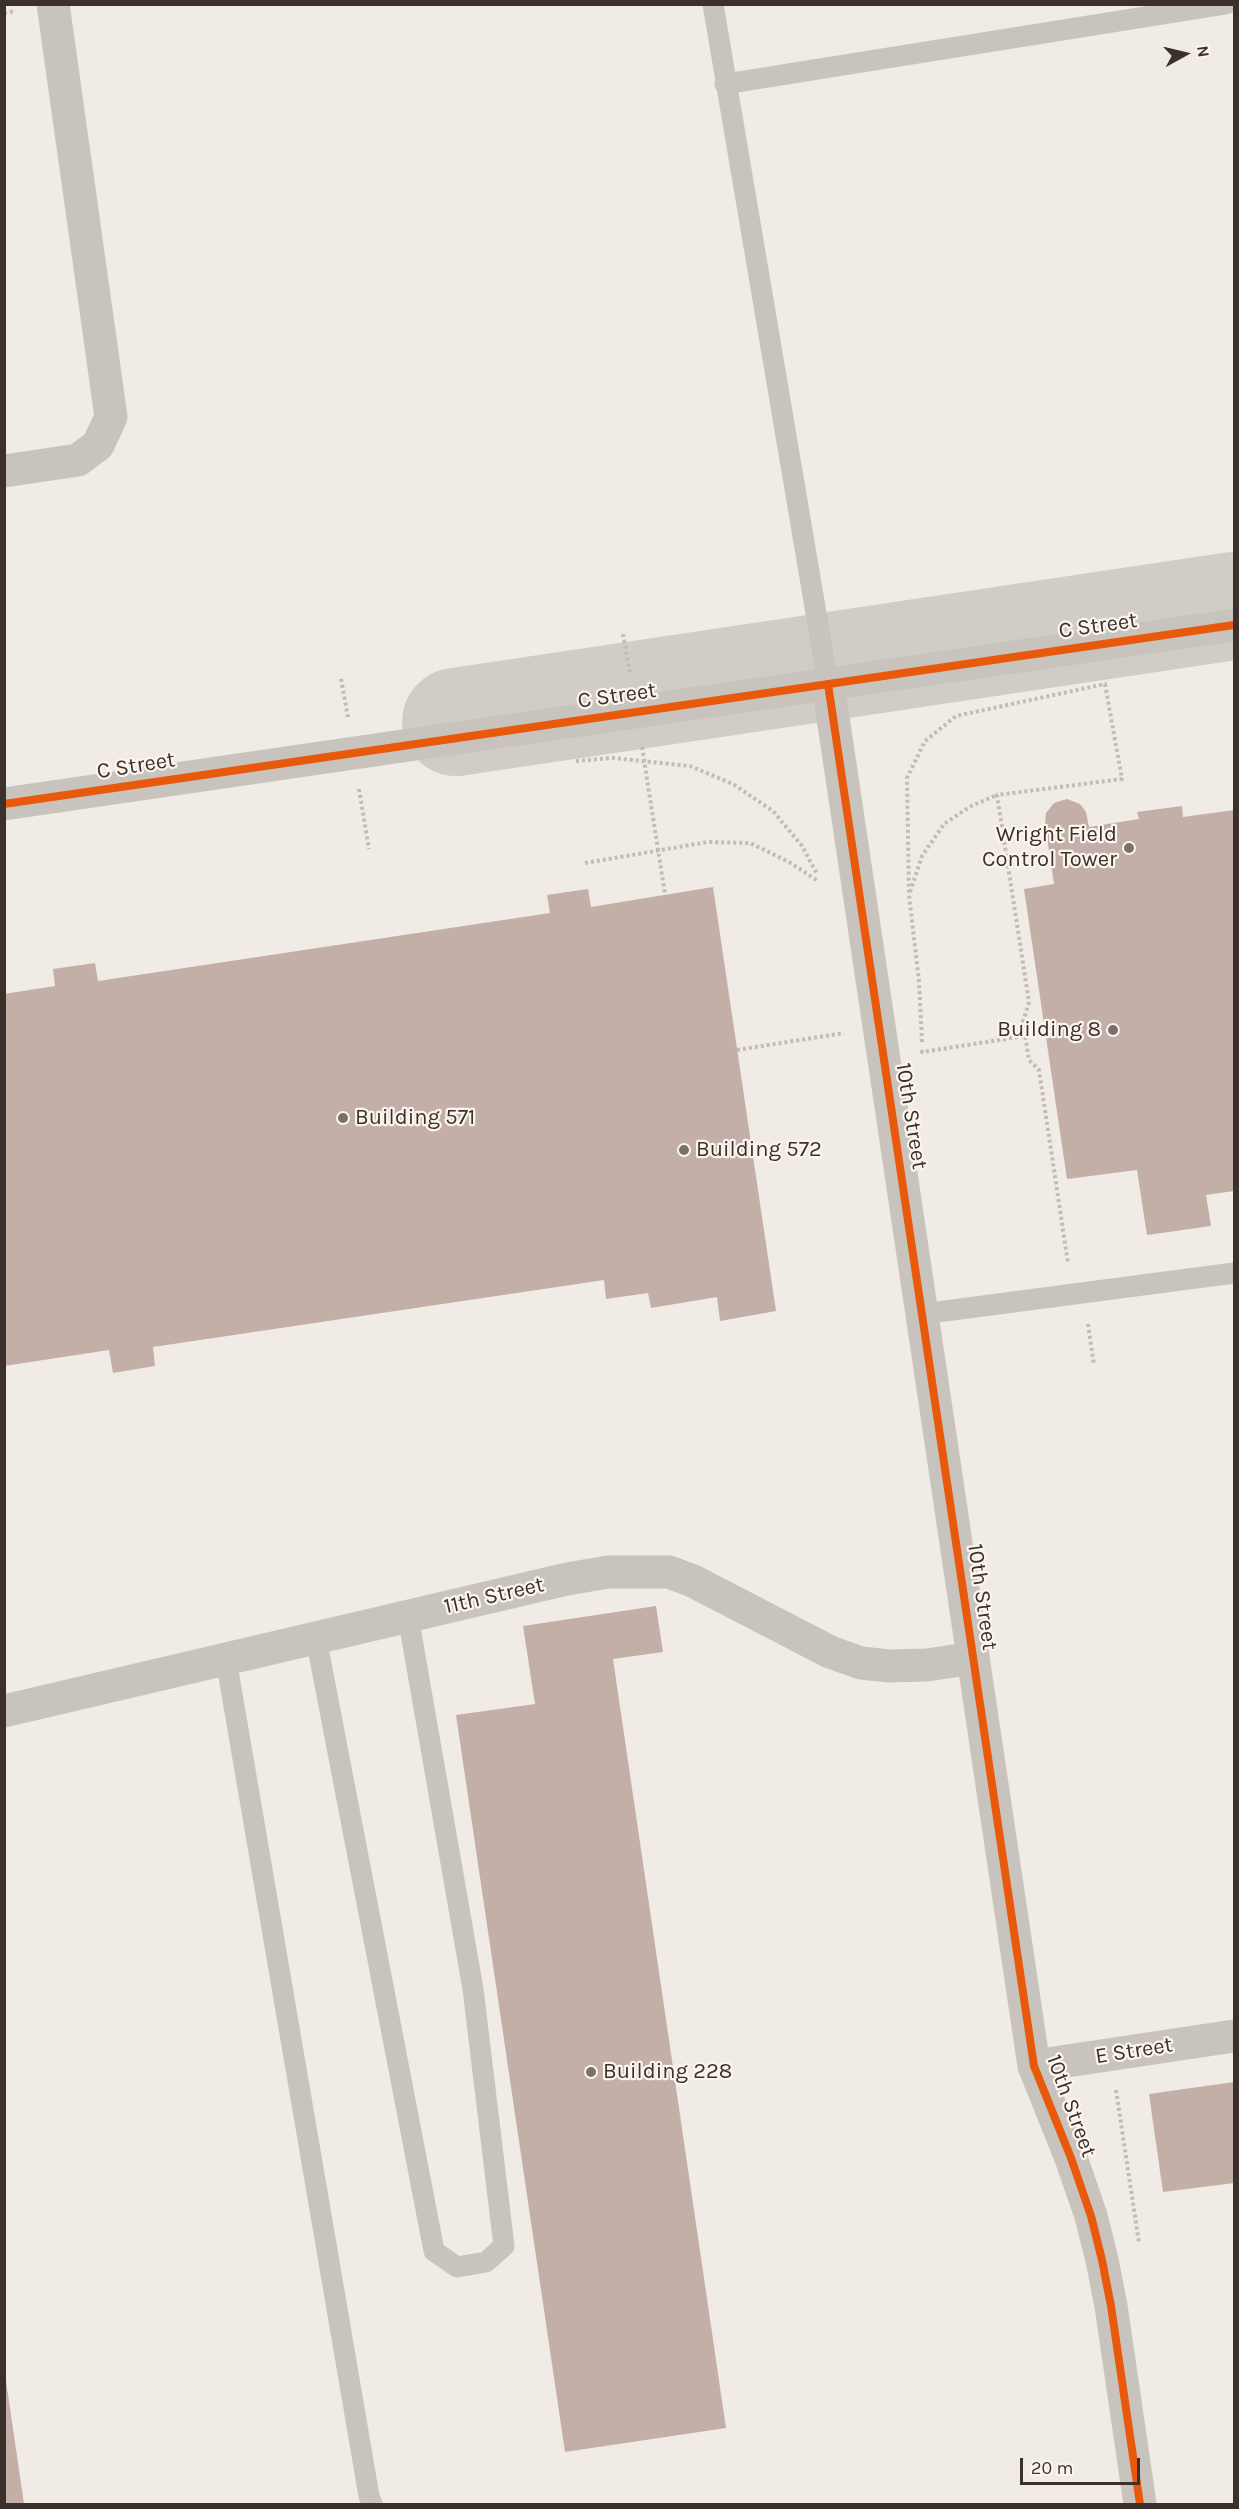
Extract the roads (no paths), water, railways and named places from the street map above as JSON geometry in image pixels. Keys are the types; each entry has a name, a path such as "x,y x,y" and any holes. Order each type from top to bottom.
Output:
{"street":[{"path":"4,471 78,460 98,445 111,417 53,4"},
{"name":"C Street","path":"4,804 1234,625"},
{"name":"10th Street","path":"828,684 1034,2066 1091,2216 1102,2260 1111,2306 1140,2505"},
{"name":"11th Street","path":"4,1711 567,1579 608,1572 669,1572 693,1581 830,1652 861,1663 889,1666 917,1665 973,1658"},
{"name":"E Street","path":"1034,2066 1234,2036"}],"lane":[{"path":"713,4 828,684"},
{"path":"725,84 1227,4"},
{"path":"922,1314 1234,1272"},
{"path":"316,1638 434,2251 457,2267 486,2262 504,2246 473,1989 408,1617"},
{"path":"226,1659 372,2505"}],"place":[{"name":"Wright Field Control Tower","path":"1129,848"},
{"name":"Building 8","path":"1113,1030"},
{"name":"Building 571","path":"343,1118"},
{"name":"Building 572","path":"684,1150"},
{"name":"Building 228","path":"591,2072"}]}
